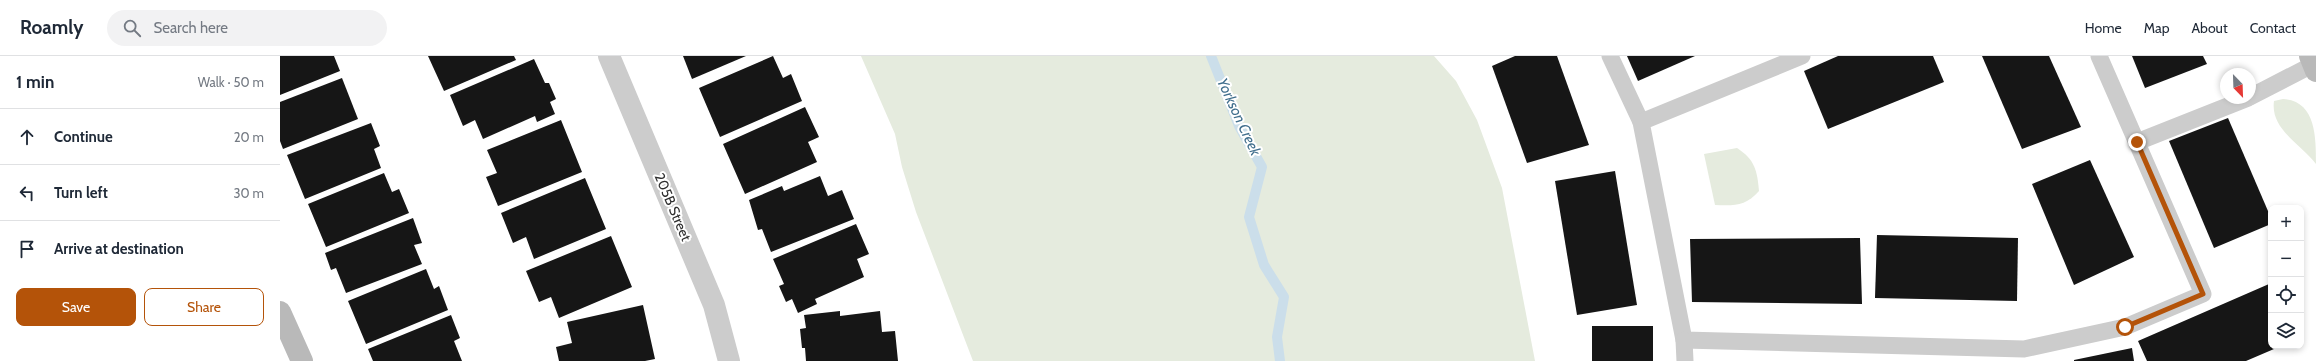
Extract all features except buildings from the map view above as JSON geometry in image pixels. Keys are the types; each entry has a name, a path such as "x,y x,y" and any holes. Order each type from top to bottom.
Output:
{"street":[{"name":"205B Street","path":"610,56 714,305 729,361"},
{"path":"280,312 302,361"}],"lane":[{"path":"1610,56 1641,122 1684,340 1685,361"},
{"path":"1641,122 1802,56"},
{"path":"1684,340 2024,349 2125,327 2203,294 2099,56"},
{"path":"2256,94 2314,63"},
{"path":"2137,142 2234,104"}],"shaded area":[{"path":"861,56 1434,56 1456,81 1477,120 1502,188 1535,361 973,361 916,212 902,167 895,134"},
{"path":"2283,99 2294,101 2302,106 2308,113 2314,132 2316,164 2288,136 2277,120 2274,111 2274,101"},
{"path":"1737,148 1748,157 1754,166 1759,191 1749,200 1739,204 1715,205 1704,154"}],"waterway":[{"name":"Yorkson Creek","path":"1211,56 1239,126 1262,167 1249,217 1264,265 1284,297 1277,337 1280,361"}],"route":[{"path":"2125,327 2203,294 2137,142"}]}
